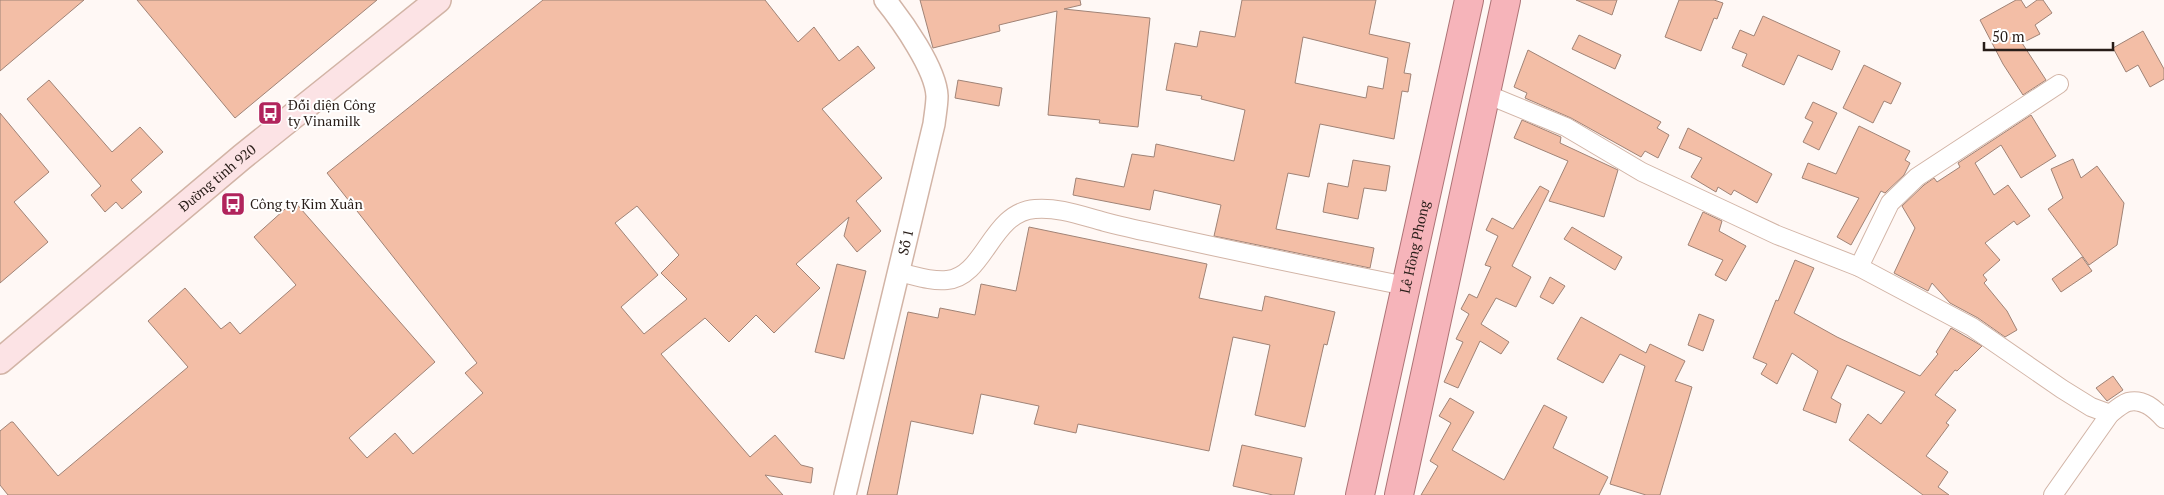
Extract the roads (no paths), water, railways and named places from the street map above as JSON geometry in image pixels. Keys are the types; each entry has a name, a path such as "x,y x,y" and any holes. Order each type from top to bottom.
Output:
{"highway":[{"name":"Lê Hồng Phong","path":"1360,495 1469,0"},
{"path":"1399,495 1506,0"}],"main road":[{"name":"Đường tỉnh 920","path":"0,361 242,157 438,0"}],"street":[{"name":"Số 1","path":"844,495 934,124 937,95 926,64 901,20 885,0"},
{"path":"1859,267 1890,203 1902,189 1917,176 2059,84"},
{"path":"1486,94 1566,127 1642,172 1777,235 1859,267 1972,327 2062,390 2110,414"},
{"path":"898,272 930,279 948,280 962,275 982,256 999,229 1015,215 1034,209 1067,211 1105,222 1255,256 1406,286"},
{"path":"2053,495 2110,414 2128,402 2144,403 2155,408 2164,419"}],"place":[{"name":"Đối diện Công ty Vinamilk","path":"270,113"},
{"name":"Công ty Kim Xuân","path":"233,204"}]}
